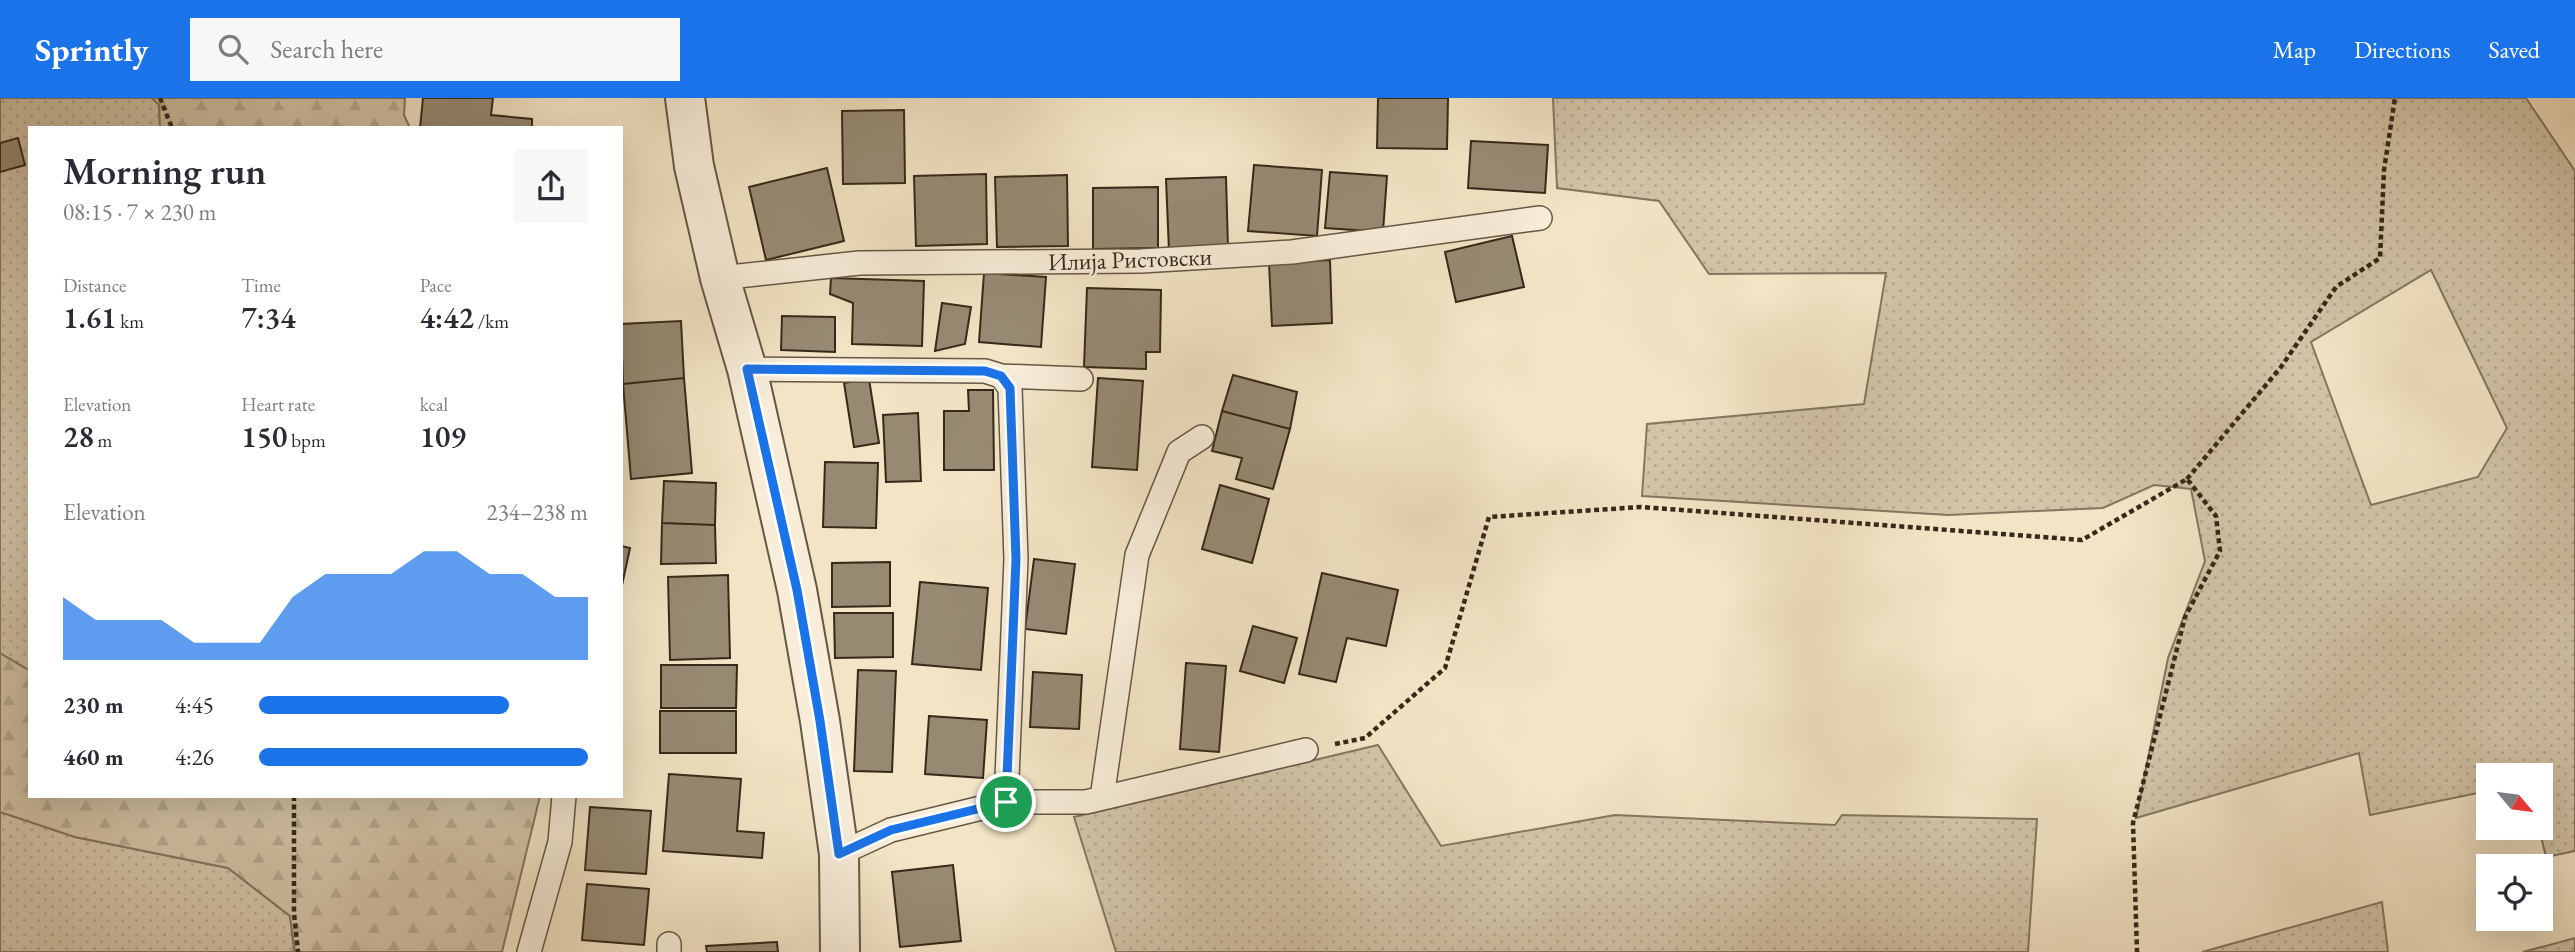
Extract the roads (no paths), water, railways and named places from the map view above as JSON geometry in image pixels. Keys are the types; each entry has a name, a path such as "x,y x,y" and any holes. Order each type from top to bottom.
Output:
{"street":[{"path":"685,98 695,166 720,278 747,369 797,590 820,721 839,854 840,952"}],"lane":[{"name":"Илија Ристовски","path":"720,278 859,263 1141,261 1292,252 1539,218"},
{"path":"747,369 985,371 1001,376 1081,379"},
{"path":"1001,376 1010,388 1016,559 1006,802"},
{"path":"1101,799 1137,555 1179,452 1202,437"},
{"path":"839,854 891,830 1006,802 1086,802 1306,750"},
{"path":"529,952 560,842 564,798"}]}
